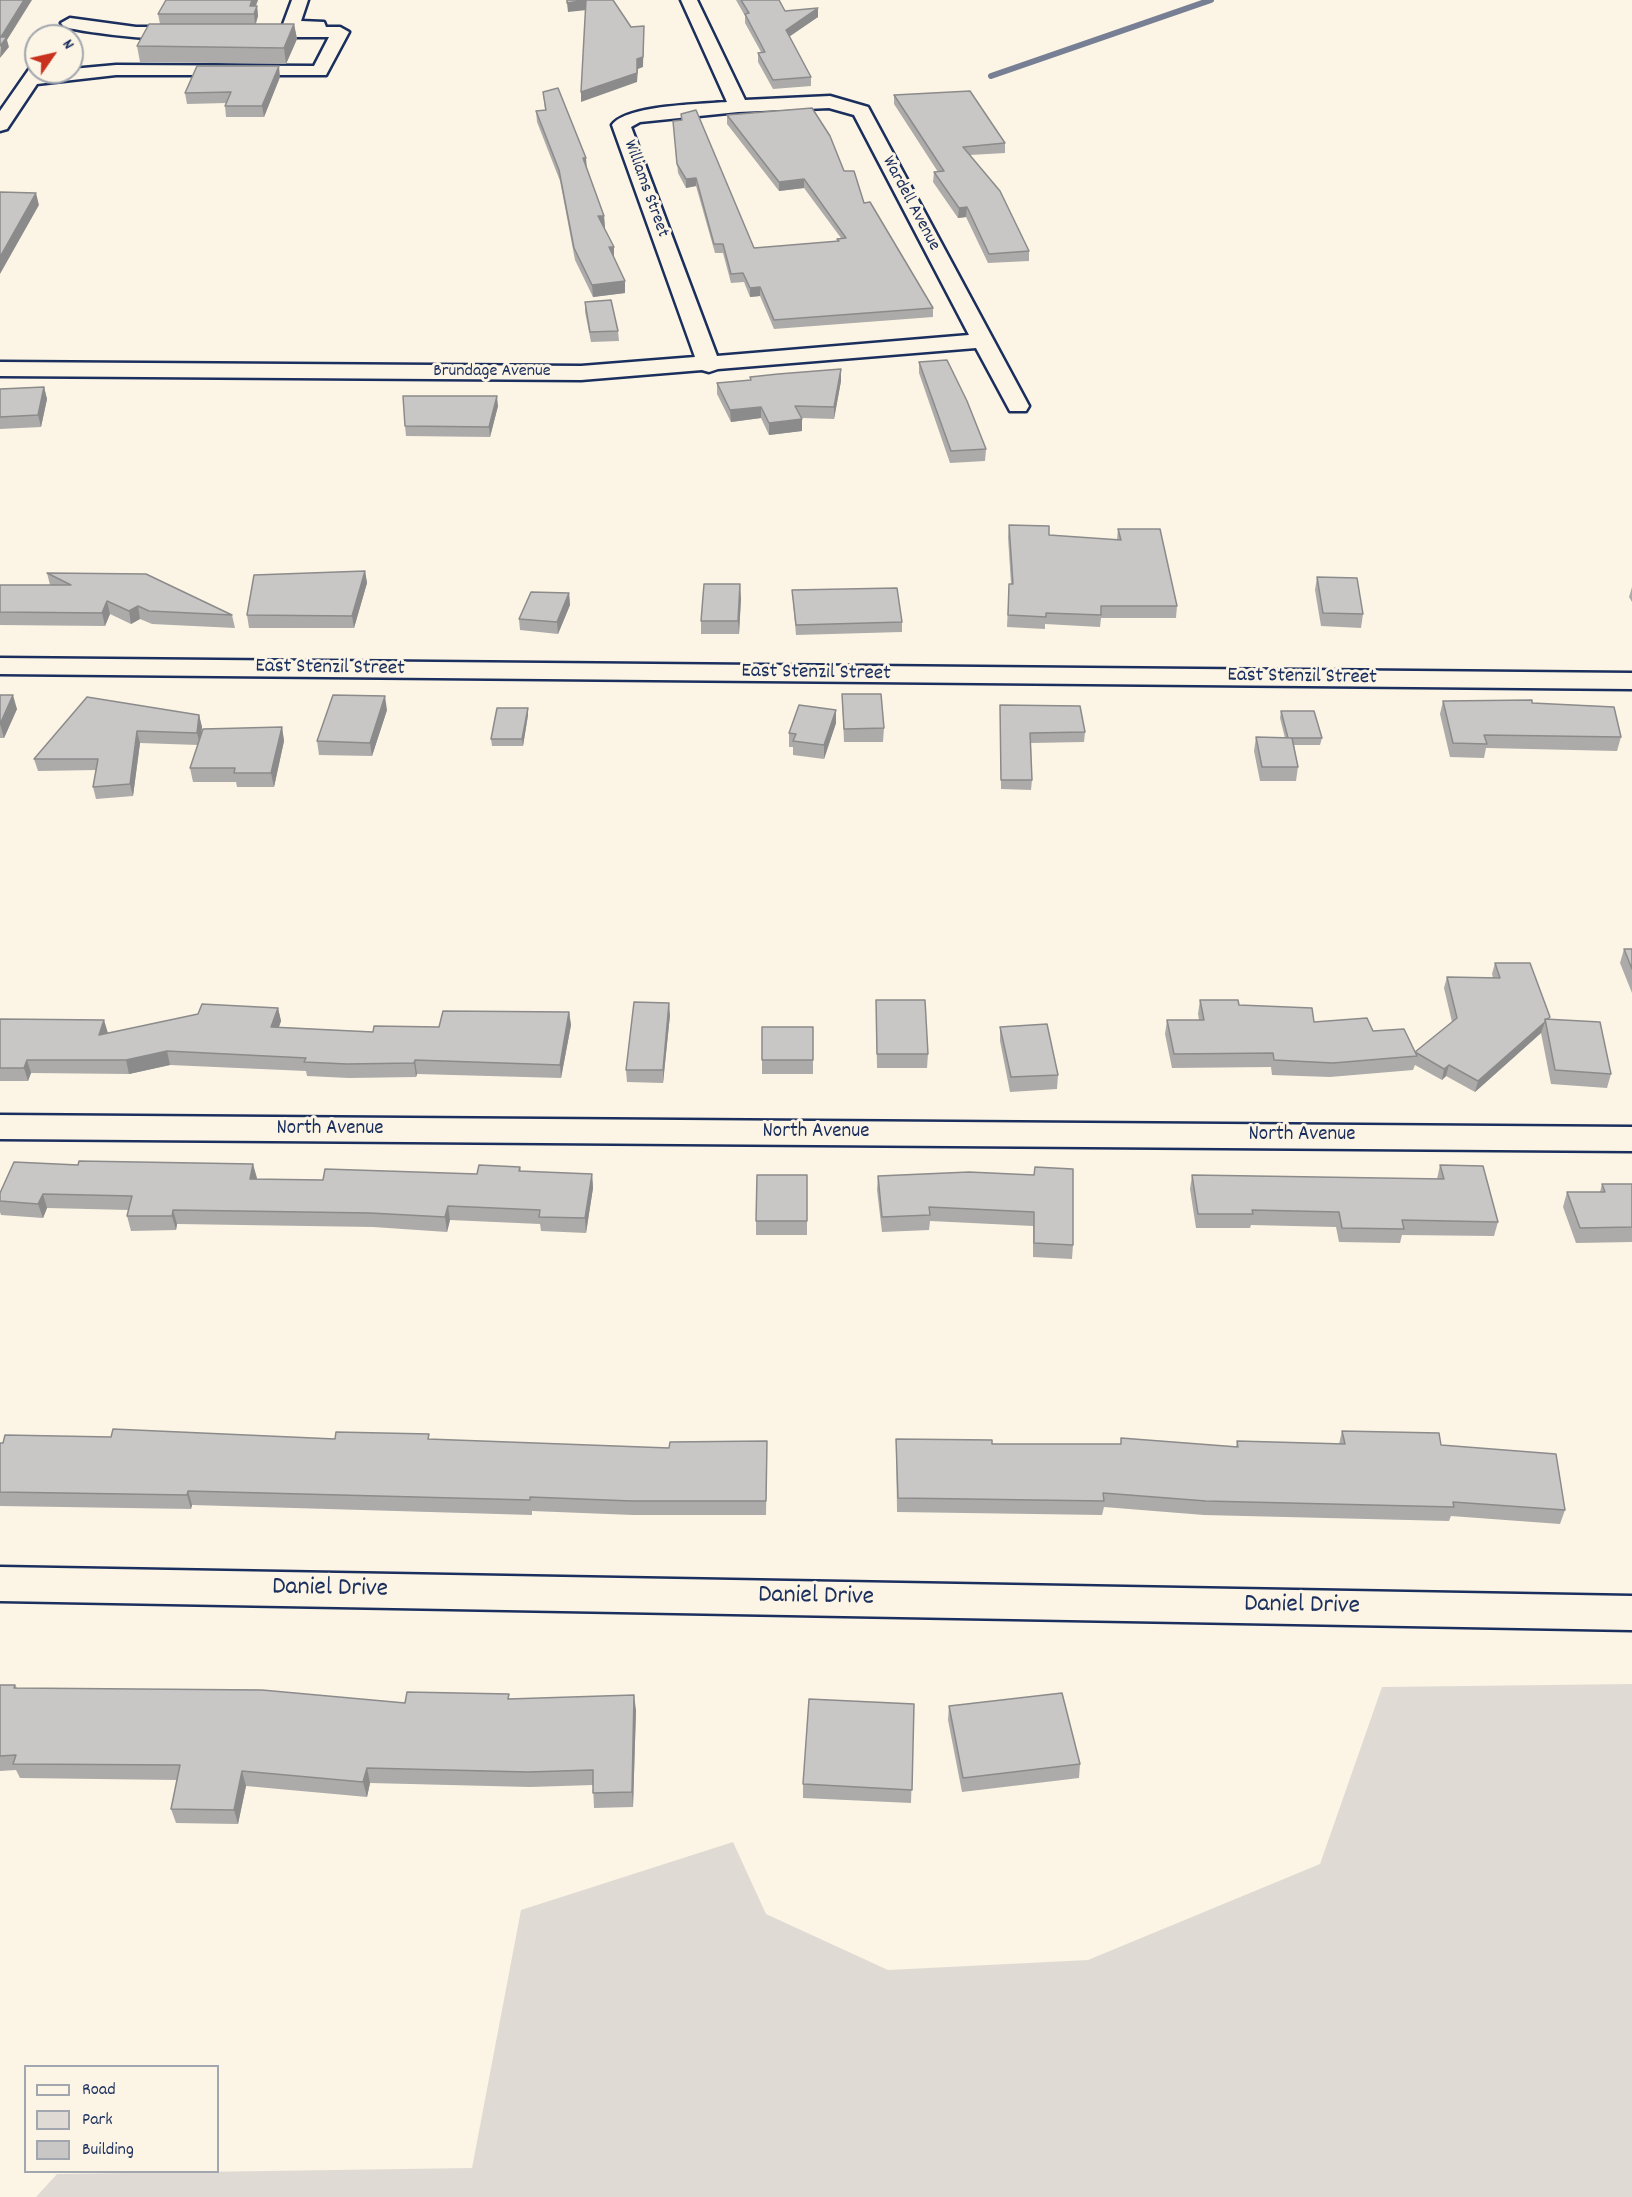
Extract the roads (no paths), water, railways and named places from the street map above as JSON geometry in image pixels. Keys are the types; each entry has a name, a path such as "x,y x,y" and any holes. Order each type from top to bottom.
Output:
{"street":[{"path":"84,72 116,70 320,71 340,32 338,26 290,26 300,0"},
{"path":"689,0 738,106"},
{"path":"70,24 81,8"},
{"path":"84,30 208,32"},
{"path":"116,70 136,32"},
{"path":"232,32 340,32"},
{"path":"0,125 28,84"},
{"name":"Wardell Avenue","path":"738,106 830,102 861,111 1018,406"},
{"name":"Williams Street","path":"709,365 621,125 636,117 738,106"},
{"name":"Brundage Avenue","path":"0,369 581,373 709,365 982,341"},
{"name":"East Stenzil Street","path":"0,666 1632,681"},
{"name":"North Avenue","path":"0,1127 1632,1139"},
{"name":"Daniel Drive","path":"0,1584 1632,1613"}],"waterway":[{"path":"991,76 1211,0"}]}
